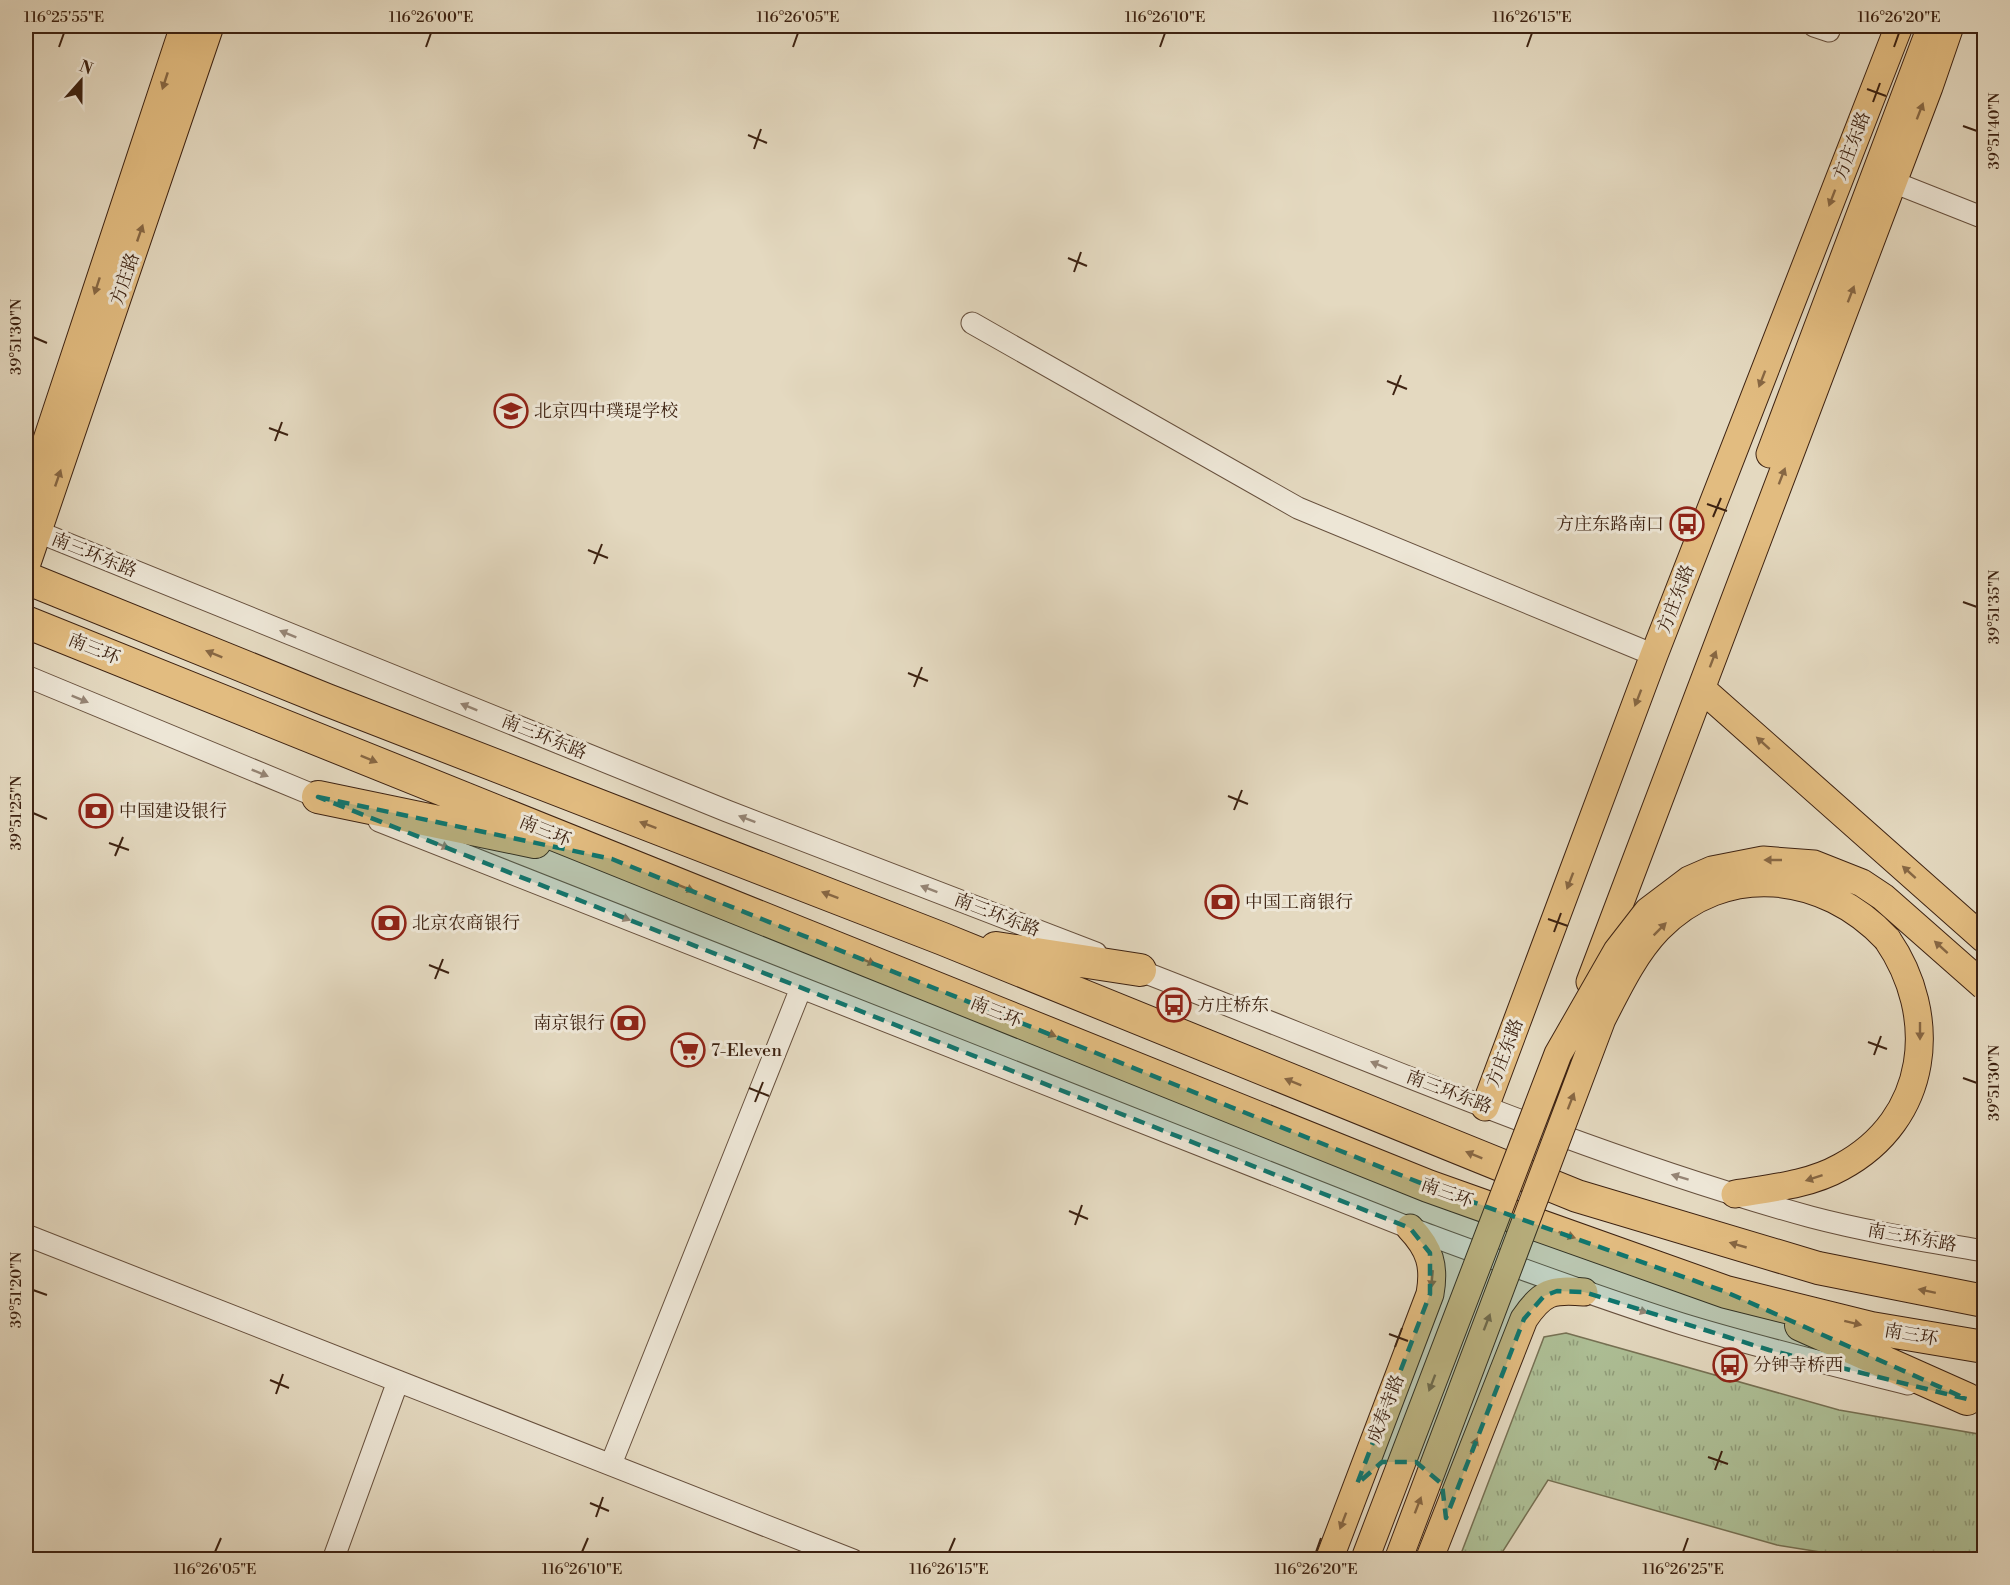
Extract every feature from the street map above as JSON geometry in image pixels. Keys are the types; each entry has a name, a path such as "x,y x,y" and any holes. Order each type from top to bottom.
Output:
{"highway":[{"path":"26,578 327,700 943,939 1577,1196 1818,1268 1984,1301"},
{"name":"南三环","path":"26,622 1428,1186 1726,1292 1871,1328 1984,1347"},
{"path":"318,797 612,859"},
{"path":"943,939 1140,970"},
{"path":"1726,1292 1976,1401"}],"main road":[{"name":"方庄路","path":"26,503 184,26"},
{"name":"方庄路","path":"26,566 32,530 210,26"},
{"name":"方庄东路","path":"1485,1107 1654,655 1899,26"},
{"path":"1365,1558 1558,1054 1606,894 1931,26"},
{"path":"1535,1126 1702,689 1950,26"},
{"path":"1702,689 1984,939"},
{"path":"1558,1054 1617,951 1648,910 1689,880 1737,863 1780,860 1814,864 1862,883 1906,915 1984,986"},
{"path":"1398,1560 1602,1019 1643,948 1671,918 1697,899 1740,885 1764,882 1791,884 1834,897 1855,909 1887,939 1910,978 1917,1002 1920,1029 1919,1058 1912,1084 1899,1113 1866,1151 1842,1167 1791,1185 1735,1194"},
{"name":"成寿寺路","path":"1329,1560 1430,1294 1433,1265 1430,1253 1410,1228"},
{"path":"1430,1560 1524,1319 1544,1296 1557,1291 1584,1292"},
{"path":"1357,1484 1364,1475 1382,1462 1405,1459 1416,1462 1426,1467 1442,1484 1447,1506 1446,1518"}],"street":[{"path":"1893,182 1984,218"},
{"path":"972,323 1299,508 1654,655"},
{"name":"南三环东路","path":"32,530 717,807 1140,970 1535,1126 1652,1168 1735,1194 1876,1233 1984,1251"},
{"path":"26,676 318,797 1410,1228 1584,1292 1769,1350 1976,1401"},
{"path":"611,1464 801,988"},
{"path":"26,1235 854,1560"},
{"path":"333,1560 398,1381"}],"highlighted area":[{"path":"318,797 612,859 1428,1186 1726,1292 1967,1399 1769,1350 1584,1292 1557,1291 1544,1296 1524,1319 1446,1518 1442,1484 1416,1462 1382,1462 1357,1484 1430,1294 1430,1253 1410,1228"}],"green space":[{"path":"1566,1333 1839,1410 1984,1435 1984,1559 1864,1559 1777,1545 1548,1480 1498,1559 1459,1559 1544,1337"}],"place":[{"name":"北京四中璞瑅学校","path":"511,411"},
{"name":"方庄东路南口","path":"1687,524"},
{"name":"中国建设银行","path":"96,811"},
{"name":"中国工商银行","path":"1222,902"},
{"name":"北京农商银行","path":"389,923"},
{"name":"方庄桥东","path":"1174,1005"},
{"name":"南京银行","path":"628,1023"},
{"name":"7-Eleven","path":"688,1050"},
{"name":"分钟寺桥西","path":"1730,1365"}]}
